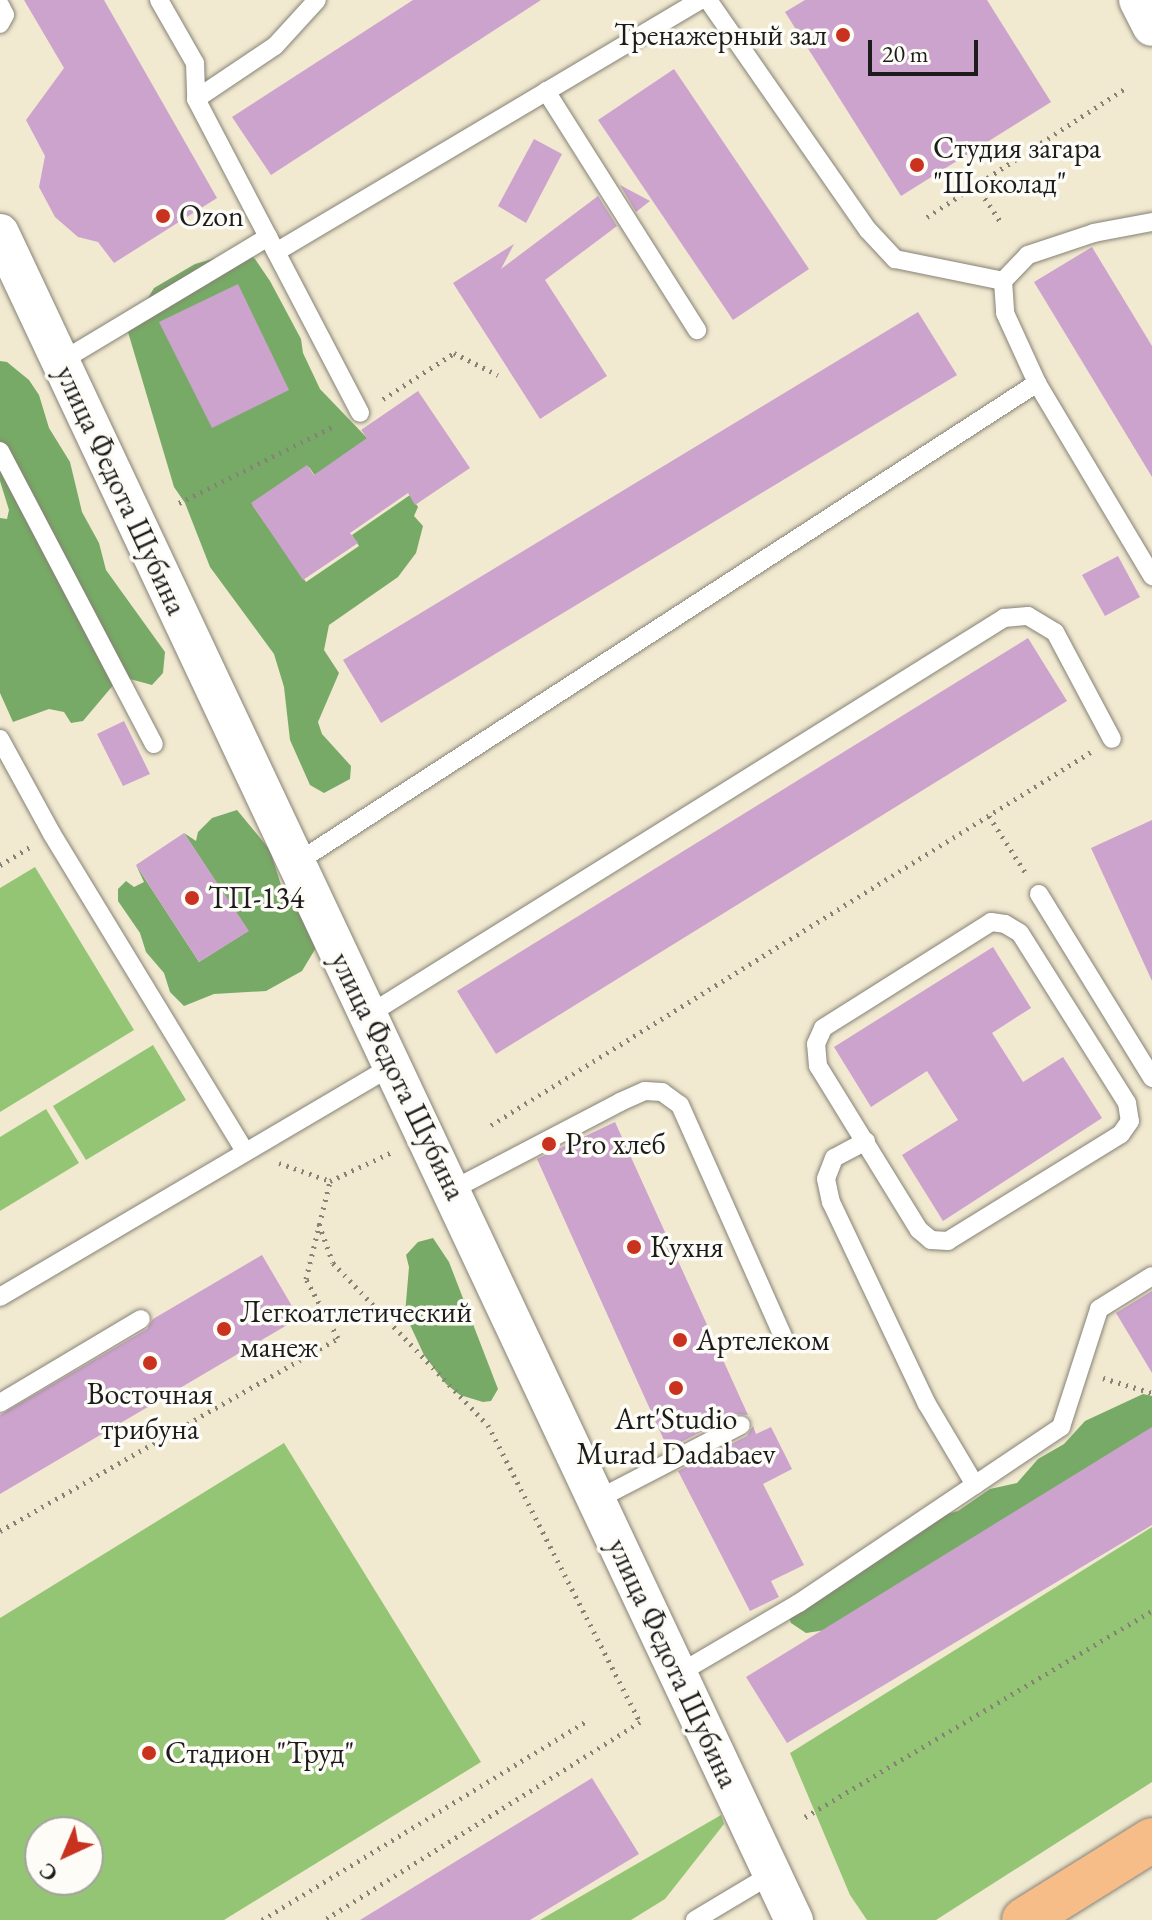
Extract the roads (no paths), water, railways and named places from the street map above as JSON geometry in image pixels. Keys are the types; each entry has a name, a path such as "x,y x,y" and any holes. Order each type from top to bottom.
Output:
{"main road":[{"path":"1024,1920 1152,1841"}],"street":[{"path":"1138,0 1152,27"},
{"name":"улица Федота Шубина","path":"0,233 794,1920"}],"lane":[{"path":"159,0 195,63 196,99 360,413"},
{"path":"196,99 275,46 317,0"},
{"path":"60,362 546,91 700,0"},
{"path":"708,0 868,230 895,259 1003,281"},
{"path":"0,5 5,15 0,24"},
{"path":"546,91 697,330"},
{"path":"1152,222 1094,233 1028,255 1003,281 1005,313 1037,383 1152,576"},
{"path":"296,863 1037,383"},
{"path":"0,451 154,744"},
{"path":"368,1015 1004,618 1028,616 1055,632 1112,739"},
{"path":"0,739 52,834 245,1151"},
{"path":"1039,894 1152,1078"},
{"path":"991,922 1005,924 1020,933 1127,1103 1130,1121 1121,1134 948,1241 931,1240 919,1230 866,1141 818,1066 816,1044 823,1028 991,922"},
{"path":"0,1297 392,1066"},
{"path":"452,1190 620,1102 645,1091 662,1092 680,1105 784,1339"},
{"path":"866,1141 834,1158 826,1179 831,1202 927,1404 975,1485"},
{"path":"678,1674 799,1603 1061,1427 1099,1309 1152,1276"},
{"path":"0,1403 141,1319"},
{"path":"596,1500 741,1425"},
{"path":"695,1920 772,1874"}],"place":[{"name":"Тренажерный зал","path":"843,35"},
{"name":"Студия загара \"Шоколад\"","path":"917,165"},
{"name":"Ozon","path":"163,216"},
{"name":"ТП-134","path":"192,898"},
{"name":"Pro хлеб","path":"549,1144"},
{"name":"Кухня","path":"634,1247"},
{"name":"Легкоатлетический манеж","path":"224,1329"},
{"name":"Артелеком","path":"680,1340"},
{"name":"Восточная трибуна","path":"150,1363"},
{"name":"Art'Studio Murad Dadabaev","path":"676,1388"},
{"name":"Стадион \"Труд\"","path":"149,1753"}]}
